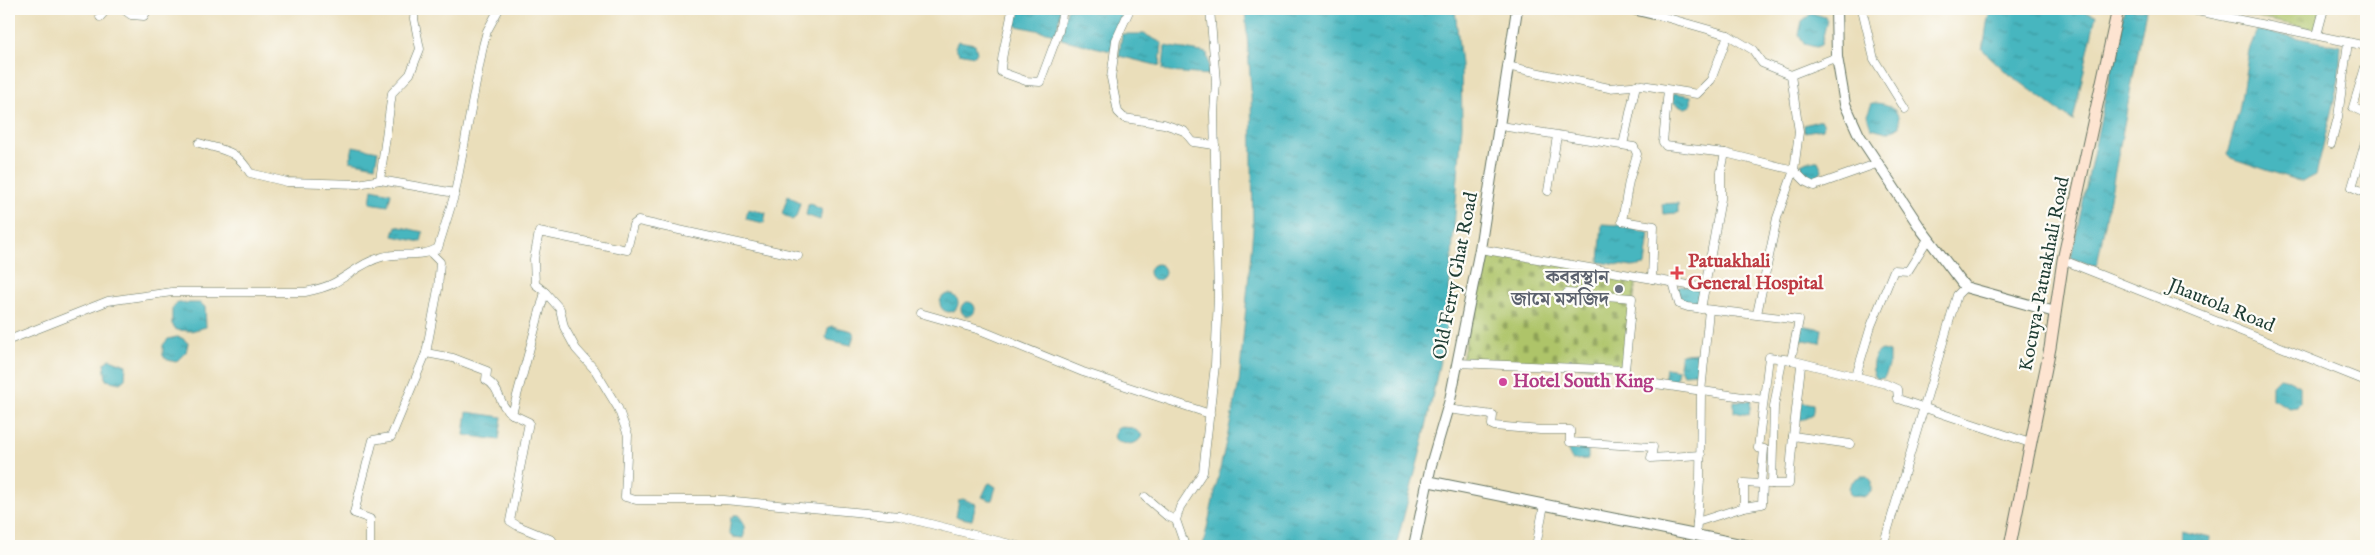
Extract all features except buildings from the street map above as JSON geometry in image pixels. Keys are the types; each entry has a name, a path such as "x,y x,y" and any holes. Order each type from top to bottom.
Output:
{"main road":[{"name":"Kocuya-Patuakhali Road","path":"2010,546 2056,312 2063,260 2118,9"}],"street":[{"path":"100,17 107,9"},
{"path":"123,9 131,15 144,16 148,9"},
{"path":"380,180 392,92 410,74 420,50 414,19 415,9"},
{"path":"9,340 108,301 172,292 305,292 321,289 334,283 359,266 382,257 431,252 438,248 455,193 483,46 487,31 499,9"},
{"path":"1012,9 1010,28 1001,61 1001,72 1026,81 1040,82 1059,30 1063,9"},
{"path":"1130,9 1116,40 1111,78 1118,112 1124,118 1164,124 1184,131 1193,142 1215,145"},
{"path":"1185,546 1176,520 1180,507 1203,472 1216,365 1218,297 1214,112 1216,66 1210,9"},
{"name":"Old Ferry Ghat Road","path":"1414,546 1427,481 1447,409 1480,249 1501,126 1507,66 1517,9"},
{"path":"1634,9 1655,12 1728,35 1753,50 1762,63 1791,76 1837,56"},
{"path":"1836,9 1837,56 1845,104 1859,136 1876,164 1928,239 1965,287 2056,312"},
{"path":"1862,9 1874,59 1905,109"},
{"path":"2187,9 2366,46"},
{"path":"2317,35 2324,9"},
{"path":"1507,66 1609,88 1636,85 1698,94 1711,80 1728,35"},
{"path":"2331,144 2338,117 2348,42"},
{"path":"2366,64 2353,107 2366,113"},
{"path":"1757,314 1777,218 1794,170 1799,132 1791,76"},
{"path":"1623,145 1636,85"},
{"path":"1668,90 1664,145 1725,153 1794,170 1806,182 1814,186 1876,164"},
{"path":"1501,126 1634,147 1637,154 1626,196 1622,221 1654,226 1652,279"},
{"path":"1548,191 1557,136"},
{"path":"2366,140 2352,187 2366,193"},
{"path":"199,143 235,154 242,160 250,174 287,182 358,184 380,180 455,193"},
{"path":"1696,536 1705,288 1721,199 1725,153"},
{"path":"798,256 638,221 633,225 627,250 539,232 533,275 535,284 546,292 560,309 564,327 576,349 595,370 618,408 628,435 625,497 636,500 724,500 899,516 1018,546"},
{"path":"1856,376 1871,326 1894,270 1908,270 1928,239"},
{"path":"1480,249 1705,288"},
{"path":"370,546 370,519 354,513 373,440 391,437 426,353 438,289 440,262 431,252"},
{"name":"Jhautola Road","path":"2063,260 2366,381"},
{"path":"1673,282 1679,304 1705,310 1757,314 1799,320 1792,360"},
{"path":"1883,546 1957,295 1965,287"},
{"path":"512,414 546,292"},
{"path":"1567,293 1632,298 1625,370 1629,380 1763,400"},
{"path":"920,312 980,330 1083,372 1178,405 1210,414"},
{"path":"426,353 453,358 487,371 486,380 496,387 505,410 529,422 510,520 518,526 552,540 550,546"},
{"path":"1698,522 1744,507 1762,504 1764,450 1758,448 1769,357 1792,360 1895,388 1897,389 1898,399 2030,443"},
{"path":"1772,484 1774,407 1782,360"},
{"path":"1457,363 1625,370"},
{"path":"1744,507 1744,483 1789,484 1801,366"},
{"path":"1447,409 1493,415 1493,426 1540,430 1570,430 1570,442 1653,447 1651,458 1700,455"},
{"path":"1793,436 1850,444"},
{"path":"1427,481 1750,546"},
{"path":"1145,497 1167,516 1176,520"},
{"path":"1536,546 1544,505"}],"green space":[{"path":"2209,9 2321,9 2315,29"},
{"path":"1484,253 1636,278 1626,369 1462,360"}],"water":[{"path":"1016,9 1061,9 1056,34 1012,25"},
{"path":"1067,9 1125,9 1118,24 1111,51 1061,39"},
{"path":"1245,9 1455,9 1461,65 1462,125 1446,332 1422,446 1396,546 1203,546 1239,383 1253,229 1251,89"},
{"path":"1992,9 2069,9 2096,15 2073,121 2005,71 1982,49"},
{"path":"2124,9 2146,10 2097,265 2092,265 2071,258"},
{"path":"1812,13 1825,17 1827,20 1821,45 1816,47 1804,44 1799,34 1802,21"},
{"path":"2257,30 2341,46 2339,79 2316,175 2302,182 2231,158 2227,154 2239,111 2249,50"},
{"path":"1122,34 1144,34 1162,43 1160,66 1119,56"},
{"path":"958,41 975,44 977,53 974,56 959,53 955,47"},
{"path":"1165,46 1207,53 1210,75 1169,72 1163,69"},
{"path":"1674,93 1691,96 1691,106 1685,108 1674,103 1672,96"},
{"path":"1872,103 1884,104 1892,108 1898,115 1899,127 1887,132 1871,128 1867,115"},
{"path":"1821,120 1824,124 1823,129 1804,132 1804,125"},
{"path":"353,146 378,151 375,166 350,161"},
{"path":"1807,161 1818,161 1822,170 1815,181 1811,181 1804,176 1801,164"},
{"path":"372,189 391,193 388,206 370,203"},
{"path":"788,195 800,203 796,217 792,220 782,214"},
{"path":"1678,203 1678,213 1663,214 1662,204"},
{"path":"811,204 822,210 820,220 806,215 808,205"},
{"path":"748,209 766,213 764,223 746,219"},
{"path":"1602,224 1619,225 1649,233 1645,265 1632,267 1599,262"},
{"path":"396,226 423,232 421,242 393,236"},
{"path":"1157,264 1163,266 1165,272 1163,278 1157,280 1151,278 1149,272 1151,266"},
{"path":"1681,286 1701,289 1699,305 1688,305 1680,301 1678,288"},
{"path":"949,294 955,297 958,303 955,309 949,312 943,309 940,303 943,297"},
{"path":"965,302 971,302 975,309 971,316 965,316 961,312 961,306"},
{"path":"177,303 200,303 205,307 206,327 191,331 176,330 172,324 172,309"},
{"path":"1801,325 1822,329 1820,343 1799,339"},
{"path":"832,326 852,331 854,335 851,345 828,340 826,337 828,328"},
{"path":"182,338 188,343 186,352 176,362 168,360 163,356 163,345 168,339"},
{"path":"1882,350 1889,352 1889,366 1884,378 1877,379 1873,372 1873,363 1878,352"},
{"path":"1701,353 1699,373 1683,374 1679,366 1681,354"},
{"path":"110,359 126,365 125,379 120,383 106,380 104,363"},
{"path":"1666,368 1678,370 1675,383 1664,384"},
{"path":"2279,378 2289,380 2300,386 2300,402 2297,407 2290,408 2272,399 2272,385"},
{"path":"1734,401 1751,401 1749,415 1734,412"},
{"path":"1799,403 1813,404 1813,412 1809,417 1799,420 1797,415"},
{"path":"467,412 502,417 499,440 464,435"},
{"path":"1120,427 1133,428 1142,435 1138,441 1131,444 1116,441 1114,436 1116,430"},
{"path":"1570,445 1588,446 1588,459 1572,460 1568,452"},
{"path":"1861,476 1867,476 1871,480 1871,491 1864,497 1850,495 1849,488 1851,483"},
{"path":"990,483 996,487 992,500 982,497"},
{"path":"963,499 976,504 972,520 956,517 959,500"},
{"path":"734,515 738,515 743,522 743,538 732,537 729,533 731,518"},
{"path":"2181,530 2210,537 2209,546 2181,546"}],"place":[{"name":"Patuakhali General Hospital","path":"1677,273"},
{"name":"কবরস্থান জামে মসজিদ","path":"1619,289"},
{"name":"Hotel South King","path":"1503,382"}]}
